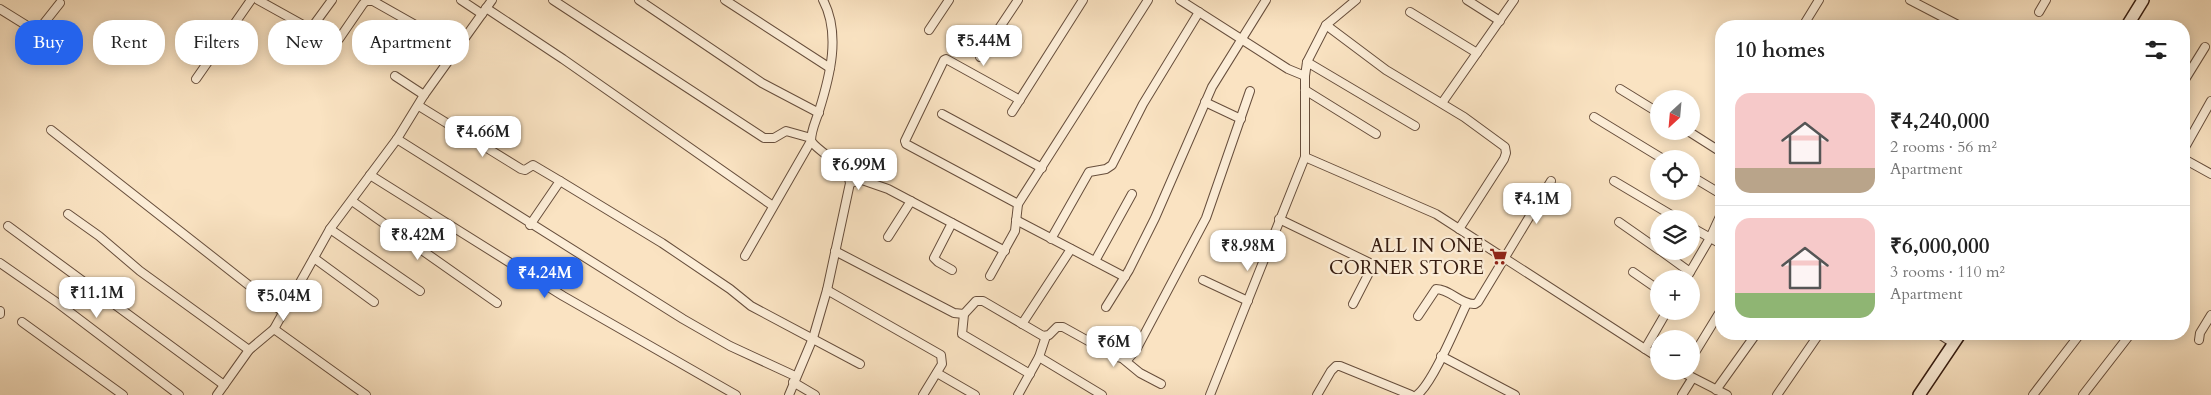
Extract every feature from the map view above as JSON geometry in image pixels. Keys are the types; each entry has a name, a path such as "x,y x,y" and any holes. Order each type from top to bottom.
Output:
{"main road":[{"path":"2131,20 2143,0"},
{"path":"1919,395 1955,340"}],"street":[{"path":"196,79 252,0"},
{"path":"258,0 271,3 296,20"},
{"path":"317,20 332,0"},
{"path":"461,0 484,11 563,59 773,206"},
{"path":"469,33 492,0"},
{"path":"553,0 764,138 774,138 786,131 811,139 844,169 849,176 850,183 827,290 813,338 794,379 789,395"},
{"path":"639,0 762,83 819,113"},
{"path":"725,0 830,68"},
{"path":"746,256 811,139 819,113 830,68 833,42 829,11 823,0"},
{"path":"929,30 949,0"},
{"path":"980,57 1018,0"},
{"path":"1012,112 1083,0"},
{"path":"990,276 1016,228 1018,204 1148,0"},
{"path":"1181,0 1288,69 1305,76"},
{"path":"1106,307 1125,276 1155,218 1212,87 1266,0"},
{"path":"1210,395 1305,157 1305,76 1307,62 1326,25 1356,0"},
{"path":"1467,0 1500,21"},
{"path":"1442,103 1514,0"},
{"path":"1807,20 1819,0"},
{"path":"1910,0 1948,20"},
{"path":"2039,12 2046,0"},
{"path":"342,32 366,1 374,2 406,20"},
{"path":"0,9 37,32 60,3"},
{"path":"1051,239 1089,172 1106,169 1112,165 1143,104 1199,12"},
{"path":"1410,12 1477,54"},
{"path":"1326,25 1386,70 1442,103 1501,143 1506,150 1504,158 1458,229"},
{"path":"2190,71 2205,47"},
{"path":"1018,204 906,144 905,141 946,59 1020,100"},
{"path":"1307,62 1415,126"},
{"path":"217,395 249,350 274,329 330,230 397,139 424,95 446,65"},
{"path":"395,76 424,95"},
{"path":"1620,89 1650,107"},
{"path":"1305,90 1376,134"},
{"path":"1123,359 1132,356 1136,350 1198,235 1211,205 1250,91"},
{"path":"2190,138 2211,101"},
{"path":"1205,102 1241,120"},
{"path":"419,106 521,169 525,170 533,165 691,262 751,306 860,364"},
{"path":"942,114 1042,168"},
{"path":"1594,117 1650,151"},
{"path":"51,130 283,312"},
{"path":"397,139 683,319 794,379 815,395"},
{"path":"1700,139 1715,148"},
{"path":"1305,157 1436,214 1650,352"},
{"path":"2190,162 2211,174"},
{"path":"370,175 563,296 736,395"},
{"path":"850,183 862,180 870,182 1005,251"},
{"path":"530,224 560,181"},
{"path":"1418,316 1436,289 1441,289 1467,303 1475,304 1478,302 1551,181"},
{"path":"1614,181 1663,210"},
{"path":"1700,181 1715,190"},
{"path":"1095,261 1132,194"},
{"path":"352,201 497,303"},
{"path":"888,237 910,201"},
{"path":"68,214 99,236 140,271 249,350"},
{"path":"1279,219 1370,263 1371,269 1353,304"},
{"path":"1016,220 1125,276"},
{"path":"1619,222 1650,244"},
{"path":"952,223 934,258 952,270"},
{"path":"8,226 224,385"},
{"path":"1691,270 1715,227"},
{"path":"330,230 420,291"},
{"path":"1700,232 1715,241"},
{"path":"1022,324 1071,249"},
{"path":"835,251 947,310 964,314"},
{"path":"314,258 374,302"},
{"path":"1670,260 1682,270"},
{"path":"0,263 59,304 179,395"},
{"path":"1633,272 1650,284"},
{"path":"1203,280 1248,301"},
{"path":"827,290 939,353 943,358 937,373 923,395"},
{"path":"1030,374 962,334 964,314 979,300 1046,336"},
{"path":"1417,395 1426,385 1442,356 1467,303"},
{"path":"2199,340 2200,333 2211,315"},
{"path":"1645,349 1662,320"},
{"path":"1700,344 1715,320"},
{"path":"22,322 123,395"},
{"path":"1022,394 1039,357 1046,336 1057,326 1063,327 1123,359 1140,373 1161,384"},
{"path":"274,329 366,395"},
{"path":"1716,390 1752,340"},
{"path":"1777,395 1815,340"},
{"path":"2033,395 2075,340"},
{"path":"2083,395 2126,340"},
{"path":"1442,356 1515,395"},
{"path":"1039,357 1102,395"},
{"path":"1317,395 1336,366 1411,395"},
{"path":"937,373 975,395"},
{"path":"1682,395 1691,380"},
{"path":"1694,380 1727,395"},
{"path":"1386,395 1391,387"}],"place":[{"name":"ALL IN ONE CORNER STORE","path":"1498,257"}]}
